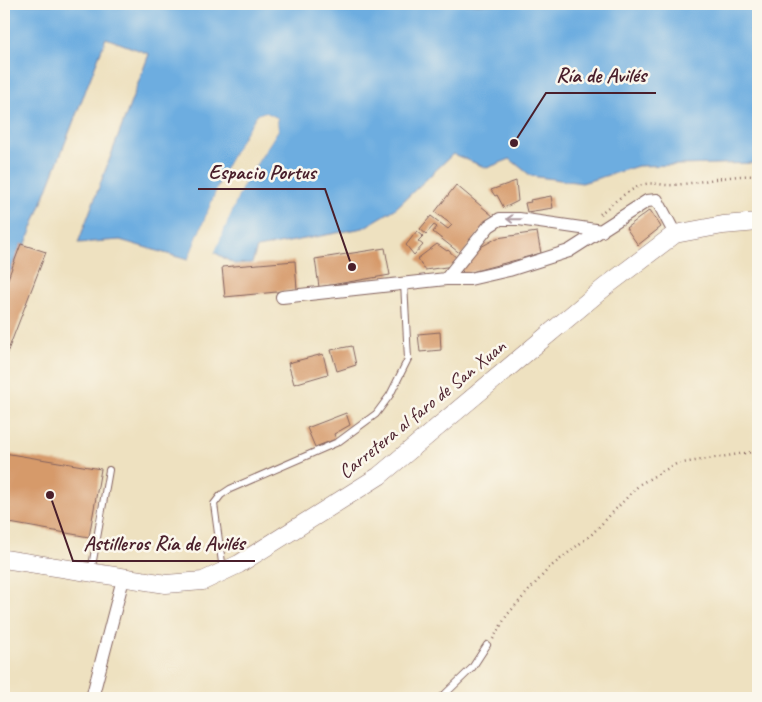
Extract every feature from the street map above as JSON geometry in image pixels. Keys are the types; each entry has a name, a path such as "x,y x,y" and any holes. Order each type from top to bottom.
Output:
{"street":[{"path":"282,297 404,283 470,279 509,270 568,251 647,201 657,200 676,234"},
{"path":"446,279 489,226 500,219 519,219 602,231"},
{"name":"Carretera al faro de San Xuan","path":"4,559 166,584 204,581 240,564 379,476 606,287 676,234 723,225 758,222"},
{"path":"562,225 568,230 570,236 571,243 568,251"},
{"path":"92,698 124,578"}],"lane":[{"path":"223,572 214,504 221,495 230,489 338,442 376,414 390,395 408,359 404,283"},
{"path":"90,573 109,470"},
{"path":"441,698 472,668 487,645"}],"path":[{"path":"487,645 498,633 507,615 549,568 592,534 640,484 676,464 752,452 758,453"}],"water":[{"path":"4,4 758,4 758,163 638,166 582,183 531,176 510,159 487,168 453,154 395,209 363,228 257,248 252,263 234,264 214,252 243,185 278,130 277,118 265,112 257,115 226,167 188,260 120,240 78,243 149,54 106,38 25,246 21,244 7,280 4,279"}],"pier":[{"path":"265,112 277,118 278,130 243,185 214,254 212,251 241,184 275,129 275,120 265,115 259,117 229,168 194,252 190,260 188,260 226,167 257,115"}],"building":[{"path":"516,181 518,201 504,208 497,195 495,196 491,190"},
{"path":"456,185 493,216 462,255 433,232 437,227 434,225 426,234 420,229 431,216 448,229 452,225 435,212"},
{"path":"551,196 553,208 527,212 525,203 531,202 530,200"},
{"path":"650,210 661,227 638,245 626,228"},
{"path":"417,231 423,236 418,241 423,245 414,255 406,245"},
{"path":"537,232 541,253 523,258 524,262 521,263 520,259 464,274 461,269 479,248 497,238"},
{"path":"21,244 46,252 7,353 4,351 4,289"},
{"path":"437,244 448,250 458,259 453,266 425,270 417,259"},
{"path":"385,248 390,275 319,287 315,259"},
{"path":"295,261 297,290 225,297 222,267"},
{"path":"440,332 441,350 420,352 418,334"},
{"path":"352,346 356,365 337,371 331,350"},
{"path":"323,354 328,374 294,384 288,363"},
{"path":"346,413 350,425 334,434 336,439 315,447 307,428"},
{"path":"4,453 101,469 89,537 4,522"}],"place":[{"name":"Ría de Avilés","path":"514,143"},
{"name":"Espacio Portus","path":"352,267"},
{"name":"Astilleros Ría de Avilés","path":"50,495"}]}
